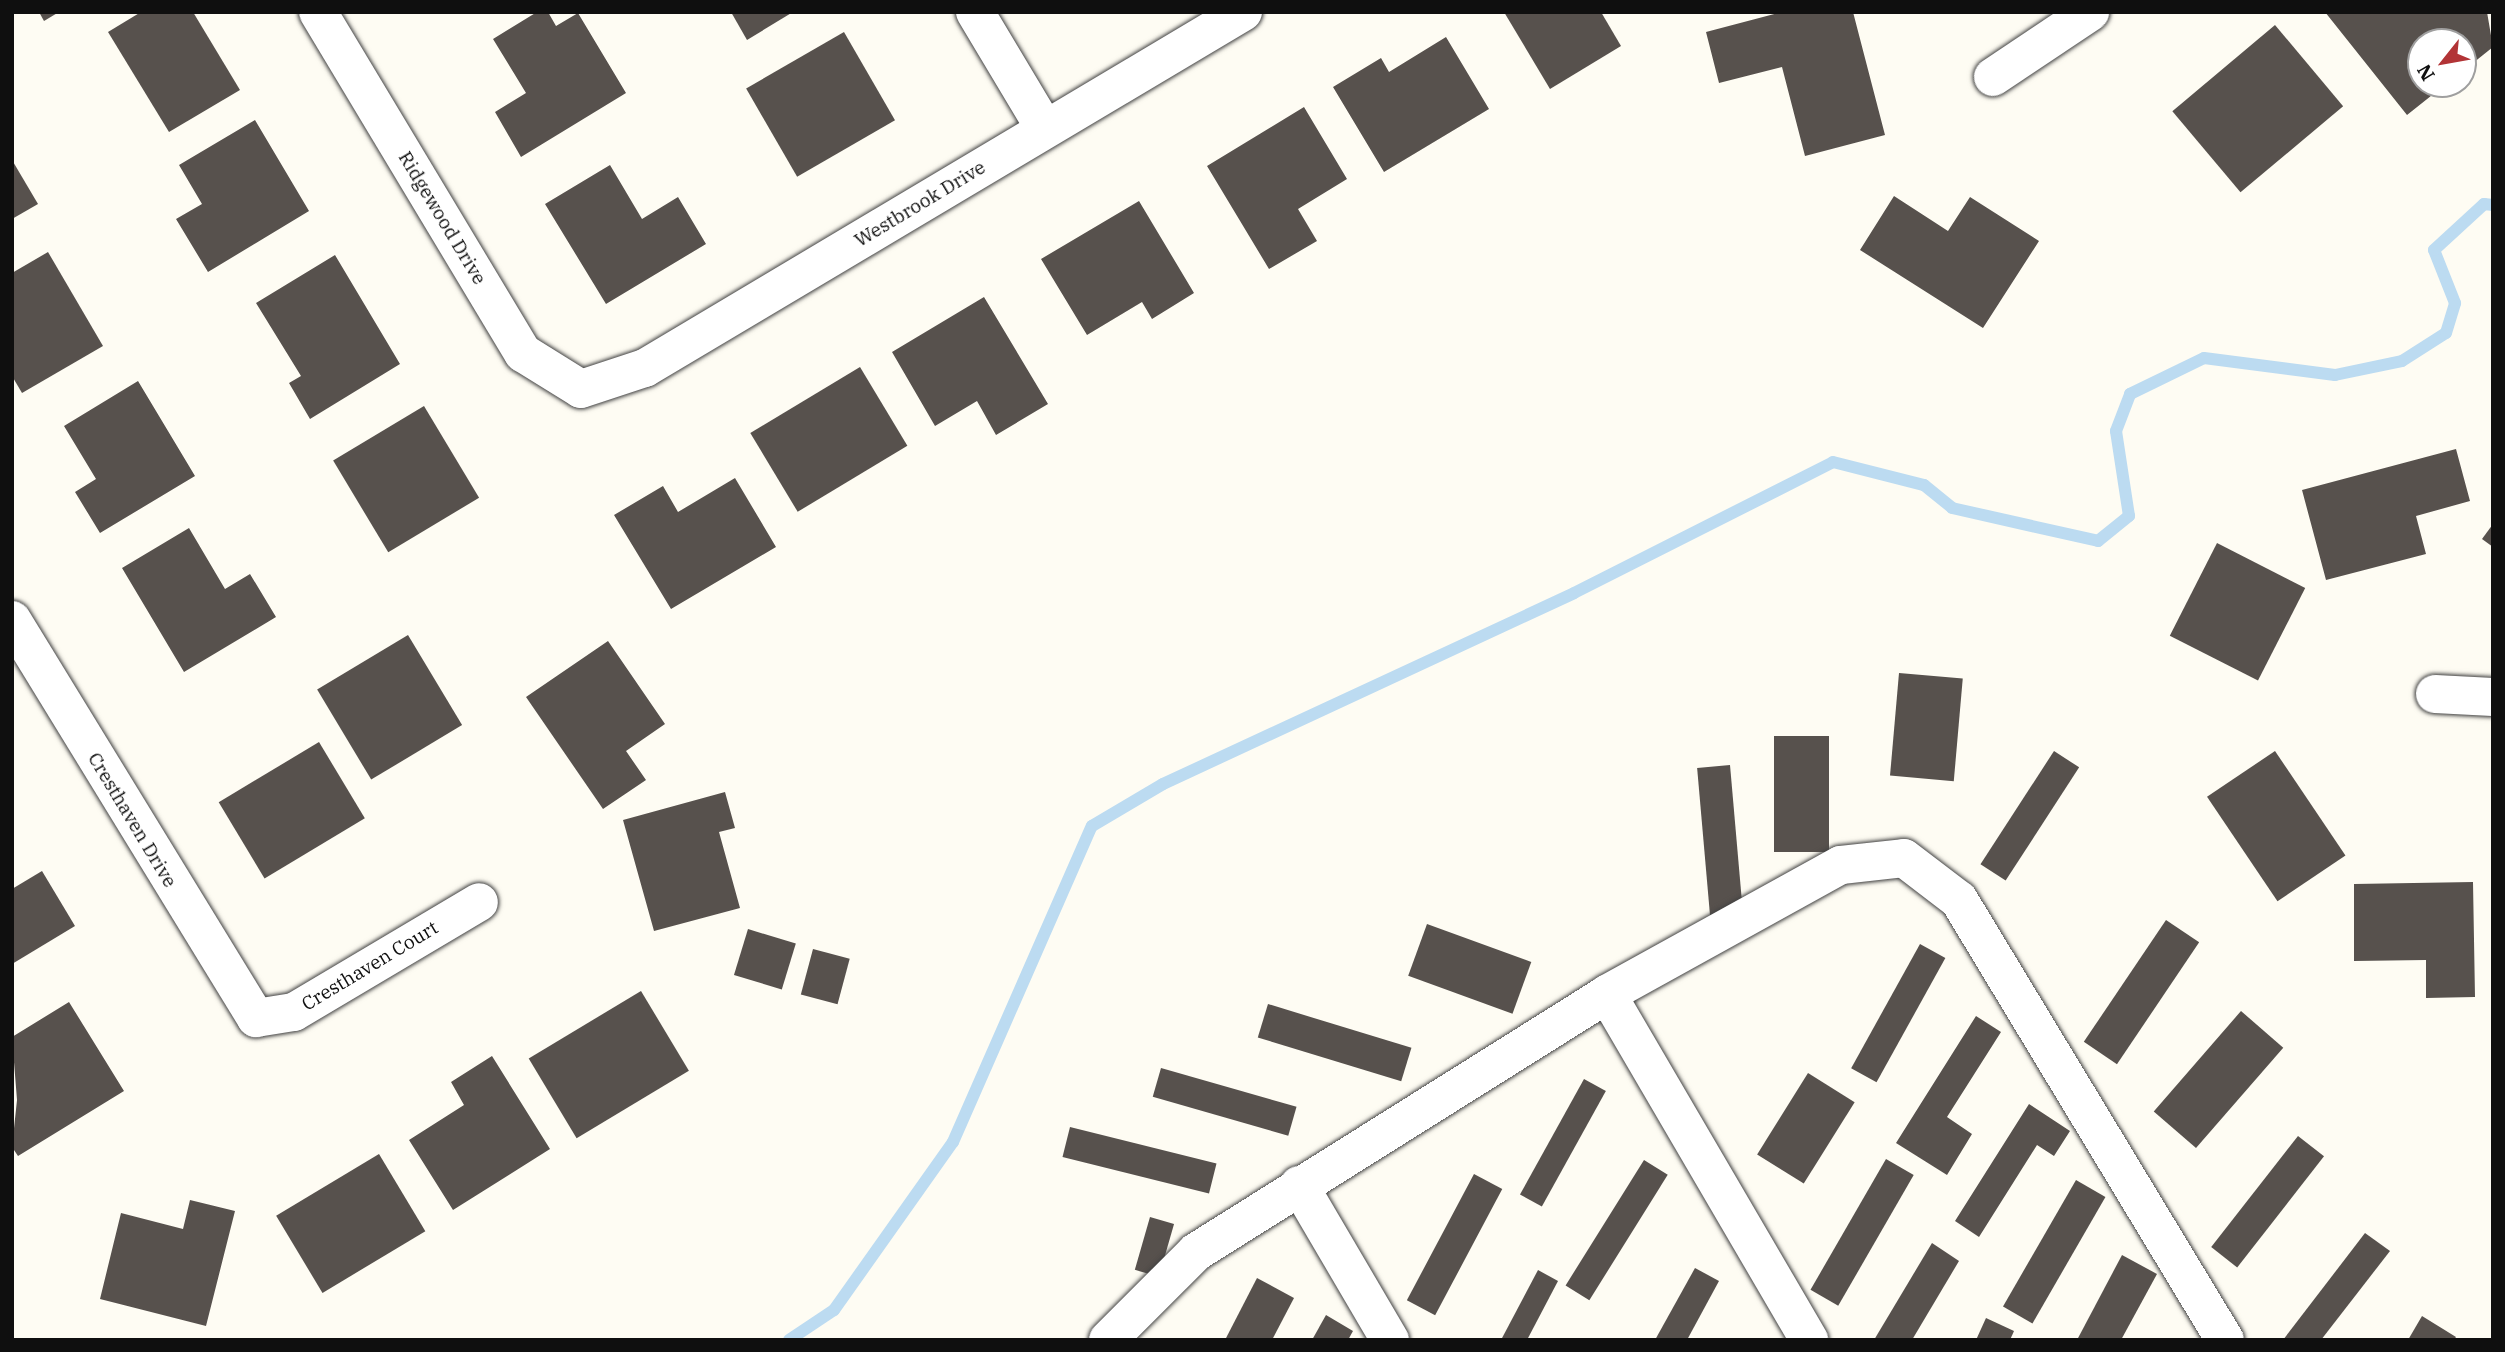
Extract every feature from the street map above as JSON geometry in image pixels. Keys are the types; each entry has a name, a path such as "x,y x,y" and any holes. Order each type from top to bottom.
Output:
{"street":[{"name":"Ridgewood Drive","path":"318,12 523,354 561,382 594,388"},
{"path":"975,12 1045,129"},
{"name":"Westbrook Drive","path":"594,388 645,368 1242,12"},
{"path":"1993,77 2090,12"},
{"name":"Cresthaven Drive","path":"12,620 256,1018"},
{"path":"2435,694 2493,697"},
{"path":"1108,1340 1196,1252 1607,994 1841,864 1904,858 1959,900 2225,1340"},
{"name":"Cresthaven Court","path":"256,1018 294,1012 479,902"},
{"path":"1607,994 1809,1340"},
{"path":"1299,1185 1390,1340"}],"building":[{"path":"39,12 59,12 44,21"},
{"path":"141,12 193,12 240,90 169,132 108,32"},
{"path":"537,12 548,12 556,26 578,13 626,93 521,157 495,112 526,93 493,39"},
{"path":"731,12 793,12 747,40"},
{"path":"1504,12 1601,12 1621,46 1550,89"},
{"path":"1782,12 1853,12 1885,135 1805,156 1782,67 1719,83 1706,32"},
{"path":"2325,12 2487,12 2493,47 2477,60 2477,28 2407,28 2407,98 2428,98 2407,115"},
{"path":"2275,25 2343,106 2240,192 2172,111"},
{"path":"844,32 895,120 797,177 746,88"},
{"path":"1446,37 1489,109 1384,172 1333,87 1381,58 1389,72"},
{"path":"1304,107 1347,179 1298,209 1317,241 1269,269 1207,166"},
{"path":"255,120 309,211 208,272 176,219 202,204 179,165"},
{"path":"12,160 38,204 12,219"},
{"path":"610,165 642,219 678,197 706,244 606,304 545,204"},
{"path":"1894,196 1948,231 1970,197 2039,241 1983,328 1860,250"},
{"path":"1139,201 1194,293 1152,319 1142,302 1087,335 1041,259"},
{"path":"48,252 103,346 22,393 12,376 12,273"},
{"path":"335,255 400,364 310,419 289,383 301,376 256,303"},
{"path":"984,297 1048,404 996,435 977,401 935,426 892,352"},
{"path":"860,367 907,446 798,512 750,433"},
{"path":"138,381 195,476 100,533 75,492 96,479 64,426"},
{"path":"424,406 479,498 388,552 333,461"},
{"path":"2456,449 2470,501 2416,516 2426,554 2326,580 2302,490"},
{"path":"735,478 776,547 671,609 614,515 663,486 678,512"},
{"path":"2493,524 2493,547 2482,539"},
{"path":"189,528 225,589 250,574 276,617 184,672 122,568"},
{"path":"2217,543 2305,588 2258,681 2170,636"},
{"path":"408,635 462,725 371,780 317,690"},
{"path":"608,641 665,724 626,751 646,780 603,809 526,697"},
{"path":"1899,673 1963,679 1954,781 1890,776"},
{"path":"1774,736 1829,736 1829,852 1774,852"},
{"path":"319,742 365,818 265,879 219,802"},
{"path":"2054,751 2079,767 2006,881 1980,864"},
{"path":"2275,751 2345,855 2277,901 2207,797"},
{"path":"1730,765 1743,914 1710,917 1697,768"},
{"path":"725,792 735,828 719,832 740,908 654,931 623,820"},
{"path":"42,871 75,926 12,964 12,889"},
{"path":"2473,882 2475,997 2426,998 2426,960 2354,961 2354,884"},
{"path":"2166,920 2199,942 2117,1064 2084,1042"},
{"path":"1427,924 1531,962 1512,1014 1408,976"},
{"path":"748,929 796,944 782,990 734,975"},
{"path":"1920,944 1945,958 1877,1082 1851,1068"},
{"path":"813,949 850,959 838,1004 801,994"},
{"path":"641,991 689,1071 577,1138 529,1058"},
{"path":"69,1002 124,1091 18,1156 12,1147 17,1100 12,1037"},
{"path":"1268,1004 1411,1048 1401,1081 1258,1037"},
{"path":"2241,1011 2283,1048 2196,1148 2154,1111"},
{"path":"1976,1016 2001,1032 1947,1117 1972,1134 1947,1175 1896,1143"},
{"path":"492,1056 550,1149 453,1210 409,1140 464,1105 451,1082"},
{"path":"1161,1068 1297,1107 1288,1136 1153,1097"},
{"path":"1808,1073 1855,1102 1804,1184 1757,1154"},
{"path":"1584,1079 1606,1091 1542,1207 1520,1194"},
{"path":"2029,1104 2070,1131 2054,1156 2037,1145 1979,1237 1955,1221"},
{"path":"1070,1127 1217,1164 1209,1194 1063,1157"},
{"path":"2298,1136 2324,1156 2237,1267 2211,1247"},
{"path":"379,1154 425,1231 322,1293 276,1216"},
{"path":"1886,1159 1914,1175 1838,1306 1810,1290"},
{"path":"1644,1160 1668,1175 1589,1300 1566,1286"},
{"path":"1474,1174 1502,1189 1435,1315 1407,1300"},
{"path":"2076,1180 2105,1197 2032,1323 2003,1306"},
{"path":"190,1200 235,1211 206,1326 100,1299 121,1213 183,1229"},
{"path":"1150,1217 1174,1224 1159,1277 1135,1270"},
{"path":"2365,1233 2390,1251 2321,1340 2283,1340"},
{"path":"1932,1243 1959,1261 1912,1340 1874,1340"},
{"path":"2122,1255 2157,1274 2121,1340 2077,1340"},
{"path":"1695,1268 1719,1281 1687,1340 1655,1340"},
{"path":"1538,1270 1558,1281 1527,1340 1501,1340"},
{"path":"1257,1278 1294,1298 1272,1340 1225,1340"},
{"path":"1326,1315 1353,1331 1348,1340 1312,1340"},
{"path":"2422,1316 2456,1337 2454,1340 2408,1340"},
{"path":"1986,1318 2014,1331 2010,1340 1976,1340"}],"waterway":[{"path":"789,1340 834,1310 953,1142 1092,826 1163,784 1574,593 1833,462 1924,485 1952,508 2098,541 2129,516 2116,431 2130,394 2204,358 2335,375 2402,361 2446,333 2455,303 2434,250 2484,204 2493,205"}]}
